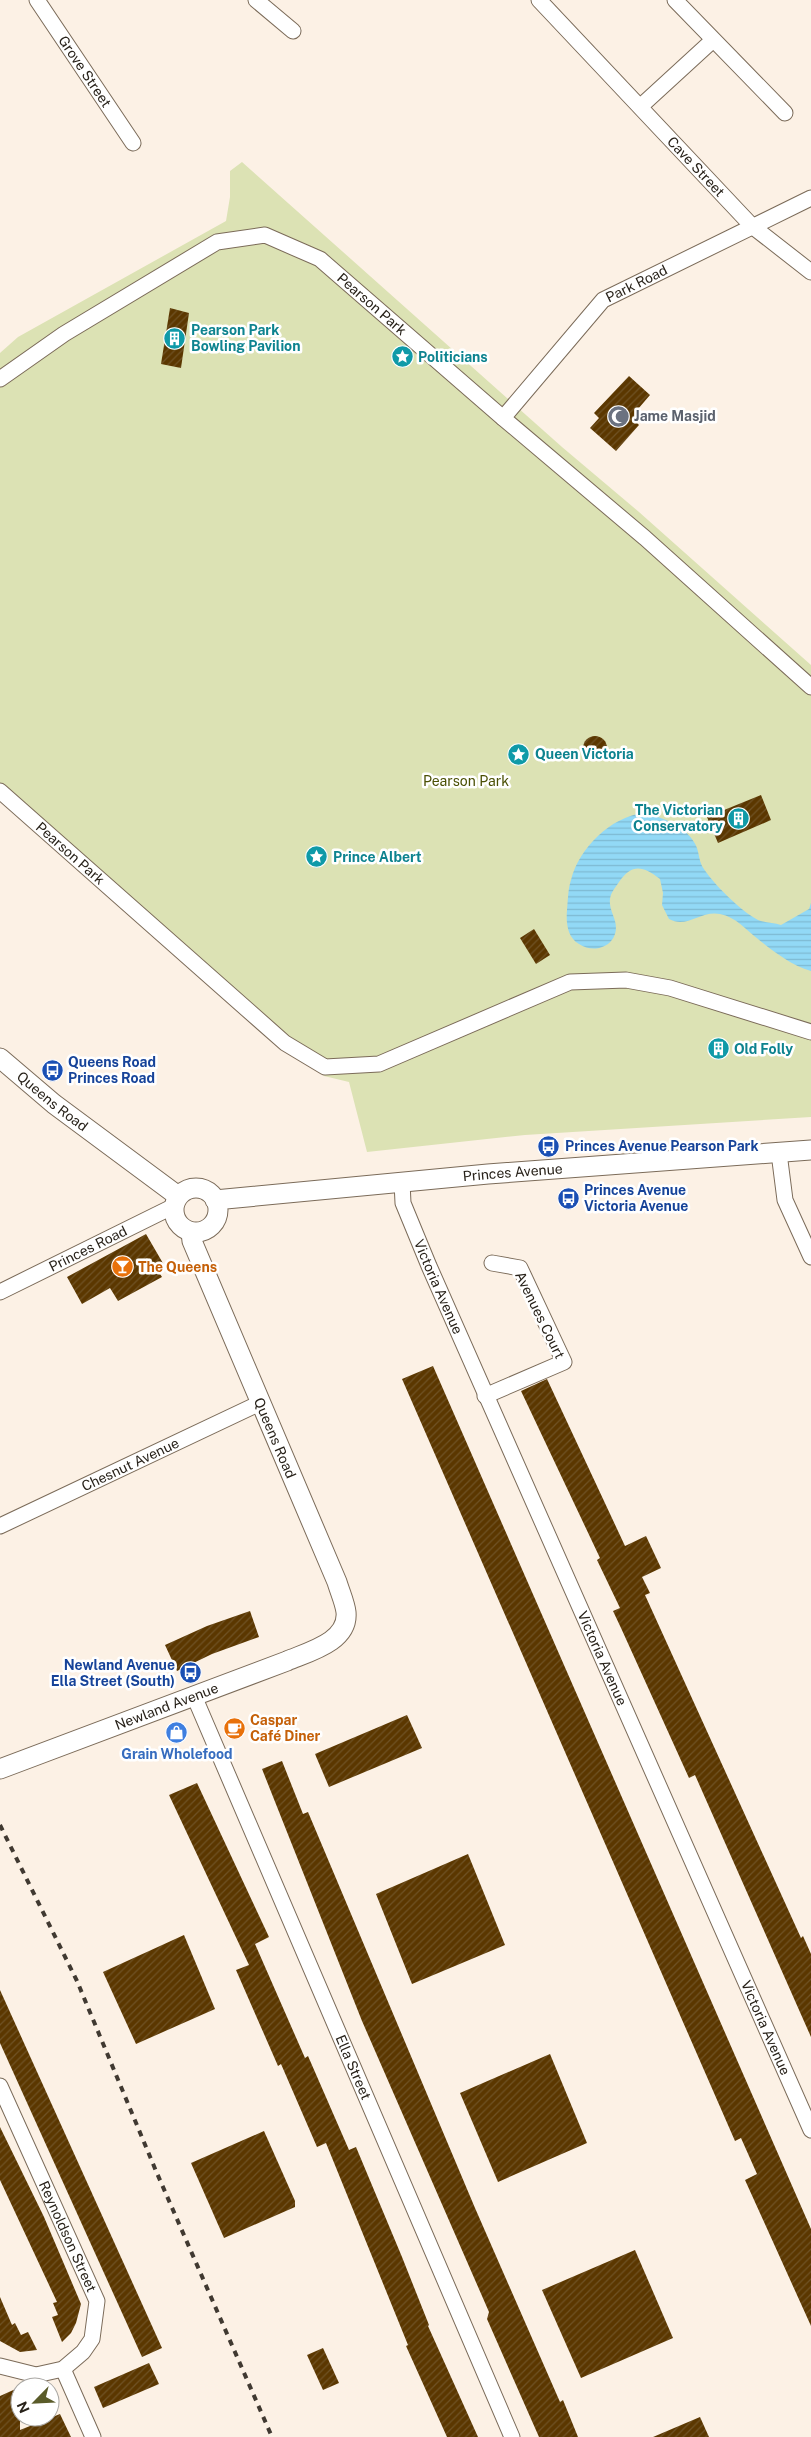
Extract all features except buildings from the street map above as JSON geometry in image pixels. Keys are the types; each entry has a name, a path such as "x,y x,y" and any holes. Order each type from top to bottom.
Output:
{"street":[{"name":"Grove Street","path":"37,0 133,143"},
{"path":"256,0 293,31"},
{"name":"Cave Street","path":"539,0 641,106 752,226 811,272"},
{"path":"675,0 785,113"},
{"path":"641,106 713,40"},
{"name":"Park Road","path":"503,418 603,300 811,198"},
{"name":"Pearson Park","path":"0,379 64,334 217,242 266,235 320,259 645,538 811,687"},
{"name":"Pearson Park","path":"0,792 285,1043 325,1067 379,1064 570,982 626,980 670,988 811,1032"},
{"name":"Queens Road","path":"0,1058 54,1104 176,1201"},
{"name":"Princes Avenue","path":"215,1200 561,1168 811,1150"},
{"path":"779,1153 785,1200 811,1257"},
{"name":"Victoria Avenue","path":"402,1182 403,1203 485,1396 811,2130"},
{"path":"195,1188 206,1191 215,1200 217,1208 215,1220 203,1231 191,1232 177,1221 176,1201 184,1191 195,1188"},
{"name":"Princes Road","path":"0,1292 176,1201"},
{"name":"Queens Road","path":"191,1232 192,1241 337,1582 346,1613 342,1630 331,1642"},
{"name":"Avenues Court","path":"485,1396 564,1362 520,1268 492,1264"},
{"name":"Chesnut Avenue","path":"0,1526 260,1403"},
{"name":"Newland Avenue","path":"0,1769 331,1642"},
{"name":"Ella Street","path":"194,1696 512,2437"},
{"name":"Reynoldson Street","path":"0,2086 97,2301 92,2339 83,2352 63,2369"},
{"path":"0,2366 36,2375 63,2369 93,2437"}],"green space":[{"name":"Pearson Park","path":"242,162 562,447 639,512 811,665 811,1117 525,1135 367,1152 349,1082 324,1076 0,794 0,353 18,337 226,221 230,197 230,171"}],"water":[{"path":"643,813 666,820 682,829 693,841 702,866 713,880 735,903 758,920 781,925 809,909 811,903 811,971 783,958 736,921 726,916 713,913 682,922 669,919 662,905 663,893 660,879 648,871 638,868 628,872 611,894 610,905 616,929 611,941 600,948 593,949 575,941 568,929 567,910 570,883 575,868 581,857 598,836 619,821"}],"railway":[{"path":"0,1825 77,1981 156,2171 272,2437"}],"place":[{"name":"Pearson Park Bowling Pavilion","path":"175,338"},
{"name":"Politicians","path":"402,357"},
{"name":"Jame Masjid","path":"618,416"},
{"name":"Queen Victoria","path":"519,754"},
{"name":"The Victorian Conservatory","path":"739,818"},
{"name":"Prince Albert","path":"317,857"},
{"name":"Old Folly","path":"718,1049"},
{"name":"Queens Road Princes Road","path":"52,1070"},
{"name":"Princes Avenue Pearson Park","path":"549,1146"},
{"name":"Princes Avenue Victoria Avenue","path":"568,1198"},
{"name":"The Queens","path":"122,1267"},
{"name":"Newland Avenue Ella Street (South)","path":"191,1673"},
{"name":"Caspar Café Diner","path":"234,1728"},
{"name":"Grain Wholefood","path":"177,1732"}]}
